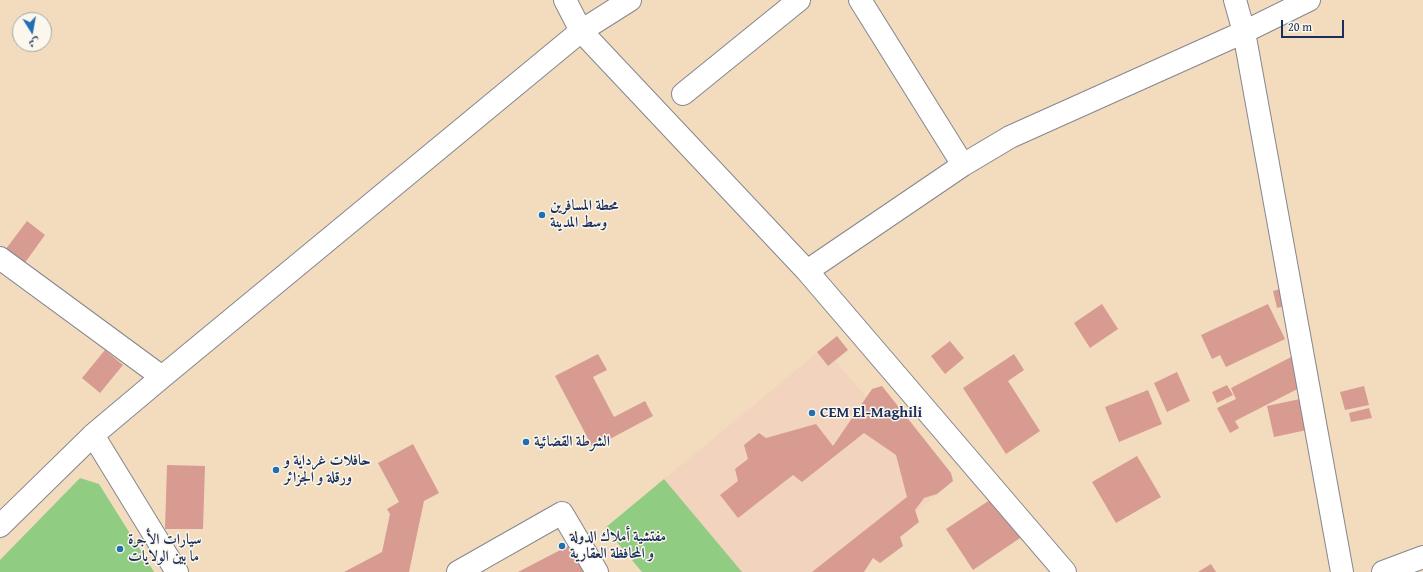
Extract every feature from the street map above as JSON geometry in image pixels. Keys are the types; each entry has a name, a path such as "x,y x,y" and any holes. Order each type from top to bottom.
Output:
{"street":[{"path":"565,0 581,31 807,271 1065,572"},
{"path":"0,526 93,435 162,377 581,31 630,0"},
{"path":"683,94 799,0"},
{"path":"860,0 962,165"},
{"path":"1235,0 1244,32 1342,572"},
{"path":"807,271 962,165 1010,136 1244,32 1309,0"},
{"path":"0,258 162,377"},
{"path":"93,435 177,572"},
{"path":"458,572 562,513 597,572"},
{"path":"1383,572 1423,557"},
{"path":"1418,572 1423,569"}],"shaded area":[{"name":"CEM El-Maghili","path":"824,347 944,489 843,572 642,572 605,528"}],"green space":[{"path":"80,478 99,484 154,572 0,572 0,560"},
{"path":"664,479 742,572 642,572 605,528"}],"building":[{"path":"27,221 45,235 24,264 5,250"},
{"path":"1293,285 1297,303 1277,308 1273,291"},
{"path":"1102,304 1118,329 1090,348 1074,323"},
{"path":"1268,304 1285,339 1226,367 1220,355 1212,359 1201,335"},
{"path":"837,336 848,350 828,366 817,352"},
{"path":"950,341 964,358 945,374 931,356"},
{"path":"105,350 123,365 100,393 82,378"},
{"path":"1299,353 1313,381 1235,421 1239,428 1230,433 1217,408 1236,399 1231,388"},
{"path":"598,354 607,370 593,377 614,417 645,401 653,416 593,448 555,376"},
{"path":"1014,354 1024,370 1008,381 1040,431 1006,454 963,388"},
{"path":"1177,372 1190,401 1167,412 1154,383"},
{"path":"1227,385 1233,395 1217,403 1212,392"},
{"path":"882,386 951,473 953,481 937,494 924,498 915,510 919,522 900,537 903,546 880,563 873,558 864,572 812,572 907,497 896,455 864,433 802,482 793,475 738,518 720,495 738,481 735,469 748,459 744,445 759,433 766,438 816,424 833,446 872,389"},
{"path":"1364,386 1369,405 1345,410 1340,392"},
{"path":"1148,390 1162,424 1119,442 1105,407"},
{"path":"1314,396 1321,427 1274,437 1267,406"},
{"path":"1369,408 1372,418 1351,422 1349,413"},
{"path":"413,444 439,493 424,501 409,572 344,572 382,552 390,514 387,509 399,502 378,463"},
{"path":"1137,456 1161,497 1116,523 1092,482"},
{"path":"167,465 205,466 203,529 165,529"},
{"path":"996,496 1023,536 973,570 946,529"},
{"path":"570,545 584,572 518,572"},
{"path":"1211,564 1216,572 1198,572"}],"place":[{"name":"محطة المسافرين وسط المدينة","path":"542,215"},
{"name":"CEM El-Maghili","path":"812,413"},
{"name":"الشرطة القضائية","path":"526,442"},
{"name":"حافلات غرداية و ورقلة و الجزائر","path":"276,470"},
{"name":"مفتشية أملاك الدولة و المحافظة العقارية","path":"562,546"},
{"name":"سيارات الأجرة ما بين الولايات","path":"120,549"}]}
